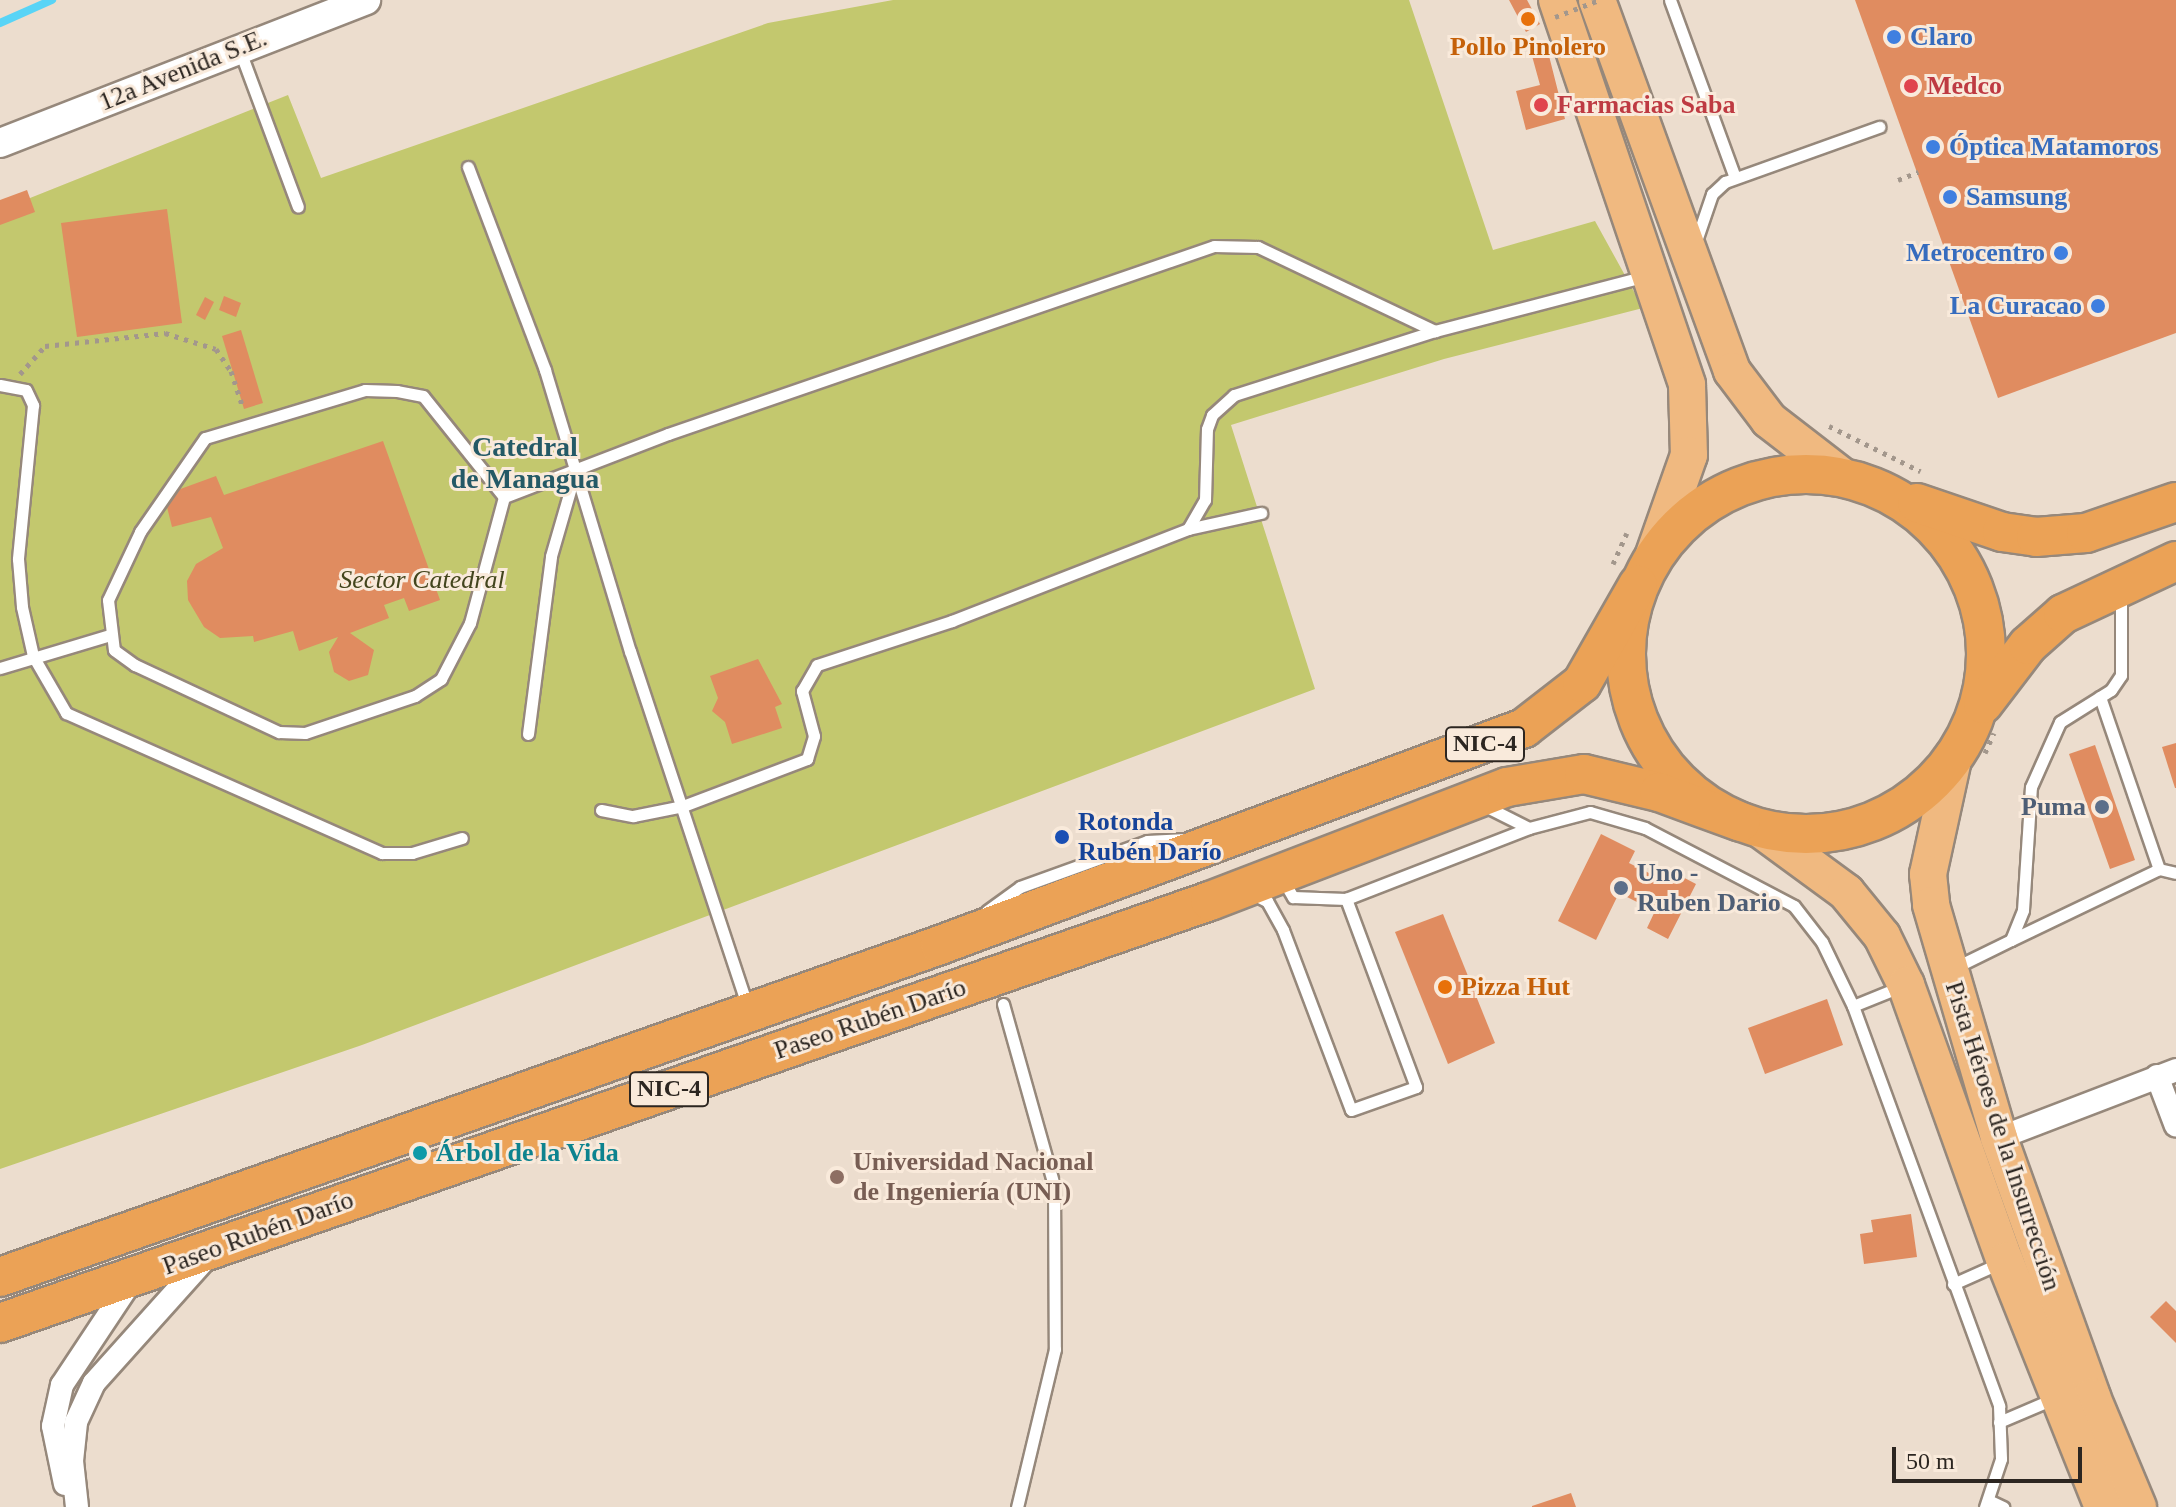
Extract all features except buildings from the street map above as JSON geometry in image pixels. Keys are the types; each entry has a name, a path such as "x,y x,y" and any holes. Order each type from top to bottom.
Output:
{"highway":[{"name":"NIC-4","path":"2176,502 2086,533 2036,537 2002,532 1860,483 1782,474 1736,486 1696,510 1633,572 1626,643 1628,683 1639,720 1657,755 1682,785 1751,826 1819,835 1870,823 1915,798 1954,755 1975,716 2043,630 2077,604 2176,561"},
{"name":"NIC-4","path":"1860,483 1938,531 1974,589 1987,666 1975,716"},
{"name":"Paseo Rubén Darío","path":"0,1277 1242,836 1544,717 1597,663 1633,572"},
{"name":"Paseo Rubén Darío","path":"0,1323 1210,901 1472,800 1539,778 1584,774 1659,792 1751,826"}],"main road":[{"path":"1598,0 1692,266 1745,392 1769,420 1860,483"},
{"path":"1556,8 1648,276 1675,342 1691,424 1689,455 1633,572"},
{"name":"Pista Héroes de la Insurrección","path":"1954,755 1928,874 1948,970 1999,1138 2092,1397 2138,1507"},
{"name":"Pista Héroes de la Insurrección","path":"1751,826 1858,905 1882,936 1906,985 2005,1261 2103,1507"}],"street":[{"name":"12a Avenida S.E.","path":"0,143 238,47 366,0"},
{"path":"1999,1138 2167,1073 2176,1126"},
{"path":"76,1507 72,1461 76,1422 94,1383 217,1247"},
{"path":"76,1507 59,1468 53,1426 62,1385 134,1278"}],"lane":[{"path":"1670,0 1735,178"},
{"path":"238,47 298,207"},
{"path":"1692,266 1698,228 1712,194 1735,178 1879,127"},
{"path":"468,167 545,370 749,1011"},
{"path":"504,497 576,469 1214,246 1258,247 1435,331"},
{"path":"1188,529 1205,500 1207,429 1224,402 1435,331 1648,276"},
{"path":"6,386 26,390 33,405 34,438 18,559 33,656 66,713 382,853 412,853 462,838"},
{"path":"365,390 423,396 504,497 470,623 441,679 415,696 305,733 279,732 135,665 114,650 108,600 162,496 205,438 365,390"},
{"path":"528,734 551,556 576,469"},
{"path":"601,810 633,816 683,806 807,759 814,736 802,691 817,665 952,621 1188,529 1261,513"},
{"path":"2011,940 2023,910 2031,787 2060,722 2100,697 2121,675 2120,583"},
{"path":"0,668 110,635"},
{"path":"2100,697 2159,869"},
{"path":"1472,800 1529,828"},
{"path":"1279,874 1293,897 1346,899 1529,828 1590,812 1645,828 1794,906 1822,942 1853,1006 1999,1406 2001,1459 1986,1504 2003,1507"},
{"path":"1948,970 2159,869 2176,873"},
{"path":"1210,901 1247,890 1267,901 1283,930 1351,1110 1416,1087 1346,899"},
{"path":"1853,1006 1906,985"},
{"path":"1003,1004 1054,1185 1055,1349 1017,1507"},
{"path":"1953,1284 2005,1261"},
{"path":"1999,1422 2058,1397"}],"path":[{"path":"1556,8 1598,0"},
{"path":"1898,180 1918,172"},
{"path":"6,386 45,346 165,333 216,349 231,371 247,425"},
{"path":"1826,424 1935,478"},
{"path":"1631,523 1633,572"}],"green space":[{"name":"Sector Catedral","path":"893,0 1409,0 1493,250 1595,221 1643,308 1444,359 1231,425 1315,689 362,1045 0,1169 0,210 288,95 321,178 768,23"}],"waterway":[{"path":"0,23 52,0"}],"place":[{"name":"Pollo Pinolero","path":"1528,19"},
{"name":"Claro","path":"1894,37"},
{"name":"Medco","path":"1911,86"},
{"name":"Farmacias Saba","path":"1541,105"},
{"name":"Óptica Matamoros","path":"1933,147"},
{"name":"Samsung","path":"1950,197"},
{"name":"Metrocentro","path":"2061,253"},
{"name":"La Curacao","path":"2098,306"},
{"name":"Puma","path":"2102,807"},
{"name":"Rotonda Rubén Darío","path":"1062,837"},
{"name":"Uno - Ruben Dario","path":"1621,888"},
{"name":"Pizza Hut","path":"1445,987"},
{"name":"Árbol de la Vida","path":"420,1153"},
{"name":"Universidad Nacional de Ingeniería (UNI)","path":"837,1177"}],"district":[{"name":"Catedral de Managua","path":"525,463"}]}
